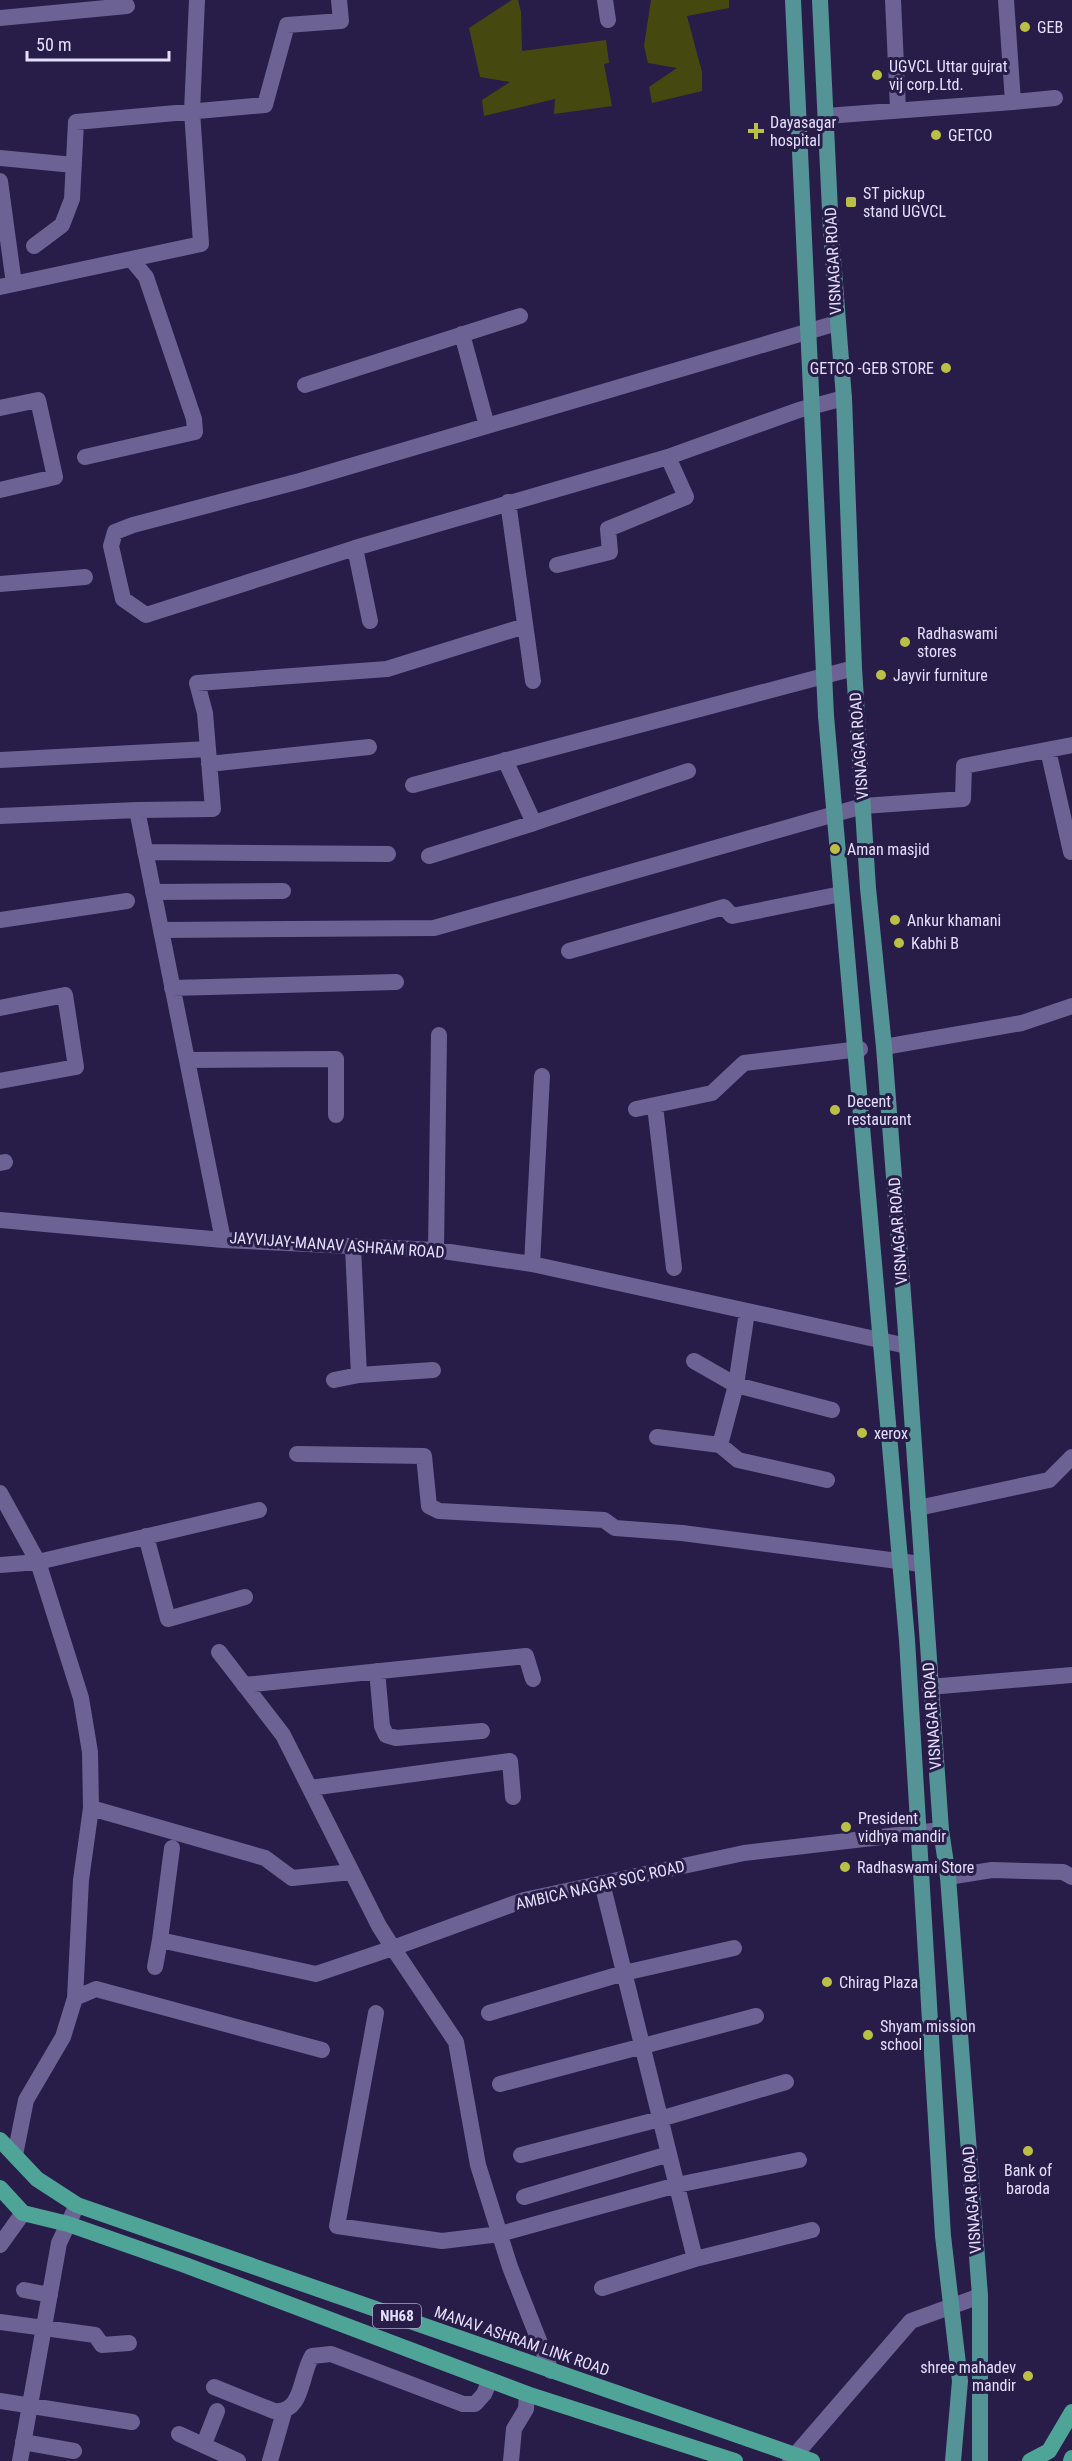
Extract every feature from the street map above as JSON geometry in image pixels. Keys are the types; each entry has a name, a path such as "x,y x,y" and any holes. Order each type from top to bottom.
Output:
{"highway":[{"name":"MANAV ASHRAM LINK ROAD","path":"0,2140 37,2179 77,2205 248,2263 793,2458 812,2461"},
{"path":"0,2188 23,2213 68,2224 185,2265 528,2394 735,2461"},
{"path":"1030,2461 1049,2451 1072,2412"}],"main road":[{"path":"793,0 824,676 834,814 857,1049 900,1561 943,2236 960,2381 953,2461"},
{"name":"VISNAGAR ROAD","path":"820,0 837,323 844,398 854,668 868,888 884,1047 907,1346 929,1687 940,1830 948,1877 980,2296 980,2461"}],"street":[{"path":"0,181 7,286 201,244 192,111 197,0"},
{"path":"34,246 62,225 72,199 76,122 265,105 287,25 341,21 339,0"},
{"path":"605,0 608,20"},
{"path":"893,0 898,109"},
{"path":"1006,0 1013,102"},
{"path":"0,18 127,6"},
{"path":"826,116 1055,98"},
{"path":"0,158 74,165"},
{"path":"85,458 195,432 194,419 146,277 131,259"},
{"path":"305,385 520,316"},
{"path":"837,323 300,481 114,532 111,546 123,599 146,615 355,548 668,457 811,407 844,398"},
{"path":"462,334 487,426"},
{"path":"0,408 38,400 55,477 0,490"},
{"path":"557,565 610,552 609,529 686,497 668,457"},
{"path":"508,502 533,681"},
{"path":"355,548 370,621"},
{"path":"0,584 85,577"},
{"path":"0,816 213,809 205,713 197,683 387,669 525,626"},
{"path":"413,785 854,668"},
{"path":"161,930 434,928 863,806 963,799 964,766 1072,745"},
{"path":"0,760 209,756 369,747"},
{"path":"1048,750 1071,852"},
{"path":"505,760 534,823"},
{"path":"429,856 688,771"},
{"name":"JAYVIJAY-MANAV ASHRAM ROAD","path":"137,810 223,1240 436,1250 532,1264 880,1342 907,1346"},
{"path":"145,852 387,854"},
{"path":"153,891 283,891"},
{"path":"569,951 724,907 732,916 841,894"},
{"path":"0,920 127,901"},
{"path":"172,988 396,982"},
{"path":"0,1008 65,995 76,1067 0,1081"},
{"path":"884,1047 1022,1023 1072,1006"},
{"path":"436,1250 439,1035"},
{"path":"636,1109 712,1094 744,1063 857,1049"},
{"path":"187,1060 336,1059 336,1115"},
{"path":"532,1264 542,1076"},
{"path":"655,1106 674,1268"},
{"path":"0,1220 223,1240"},
{"path":"353,1247 359,1375"},
{"path":"720,1445 736,1385 747,1312"},
{"path":"694,1361 736,1385 832,1410"},
{"path":"334,1380 359,1375 433,1370"},
{"path":"657,1437 720,1445 738,1460 827,1480"},
{"path":"297,1454 424,1456 429,1506 439,1510 604,1520 615,1528 682,1533 921,1563"},
{"path":"918,1508 1049,1480 1072,1457"},
{"path":"0,1493 38,1562 81,1698 90,1752 91,1808 81,1880 75,1998 63,2037 26,2100 15,2156"},
{"path":"0,1565 38,1562 259,1510"},
{"path":"146,1536 168,1619 245,1597"},
{"path":"219,1652 283,1735 379,1926 456,2042 478,2165 510,2267 551,2371"},
{"path":"244,1685 526,1656 533,1678"},
{"path":"377,1671 382,1726 386,1735 396,1738 482,1731"},
{"path":"929,1687 1072,1675"},
{"path":"310,1788 510,1761 513,1797"},
{"path":"91,1808 265,1858 292,1878 352,1872"},
{"name":"AMBICA NAGAR SOC ROAD","path":"160,1940 316,1974 524,1900 744,1853 940,1830"},
{"path":"155,1967 172,1848"},
{"path":"948,1877 992,1870 1063,1872 1072,1877"},
{"path":"602,1883 695,2259"},
{"path":"489,2013 624,1973 734,1948"},
{"path":"75,1998 96,1989 322,2050"},
{"path":"376,2013 337,2226 442,2241 500,2234 676,2185 799,2160"},
{"path":"500,2084 756,2016"},
{"path":"521,2155 660,2119 786,2082"},
{"path":"524,2197 669,2154"},
{"path":"20,2461 59,2243 77,2205"},
{"path":"0,2245 23,2213"},
{"path":"602,2288 695,2259 812,2230"},
{"path":"24,2290 50,2295"},
{"path":"793,2458 911,2321 980,2296"},
{"path":"0,2322 95,2335 102,2345 129,2343"},
{"path":"214,2387 274,2411 284,2412 291,2408 297,2398 305,2367 312,2356 331,2354 463,2404 475,2404 484,2394 490,2380"},
{"path":"511,2461 514,2429 526,2409 528,2394"},
{"path":"0,2401 132,2422"},
{"path":"204,2444 218,2411"},
{"path":"270,2461 284,2412"},
{"path":"179,2434 238,2461"},
{"path":"23,2442 74,2451"}],"building":[{"path":"512,0 518,0 521,12 522,51 606,40 609,63 604,64 612,106 554,114 555,99 484,116 482,100 510,82 480,77 469,28"},
{"path":"651,0 729,0 729,8 687,16 702,72 702,91 652,103 649,87 677,68 648,63 644,46"}],"place":[{"name":"GEB","path":"1025,27"},
{"name":"UGVCL Uttar gujrat vij corp.Ltd.","path":"877,75"},
{"name":"Dayasagar hospital","path":"756,131"},
{"name":"GETCO","path":"936,135"},
{"name":"ST pickup stand UGVCL","path":"851,202"},
{"name":"GETCO -GEB STORE","path":"946,368"},
{"name":"Radhaswami stores","path":"905,642"},
{"name":"Jayvir furniture","path":"881,675"},
{"name":"Aman masjid","path":"835,849"},
{"name":"Ankur khamani","path":"895,920"},
{"name":"Kabhi B","path":"899,943"},
{"name":"Decent restaurant","path":"835,1110"},
{"name":"xerox","path":"862,1433"},
{"name":"President vidhya mandir","path":"846,1827"},
{"name":"Radhaswami Store","path":"845,1867"},
{"name":"Chirag Plaza","path":"827,1982"},
{"name":"Shyam mission school","path":"868,2035"},
{"name":"Bank of baroda","path":"1028,2151"},
{"name":"shree mahadev mandir","path":"1028,2376"}]}
